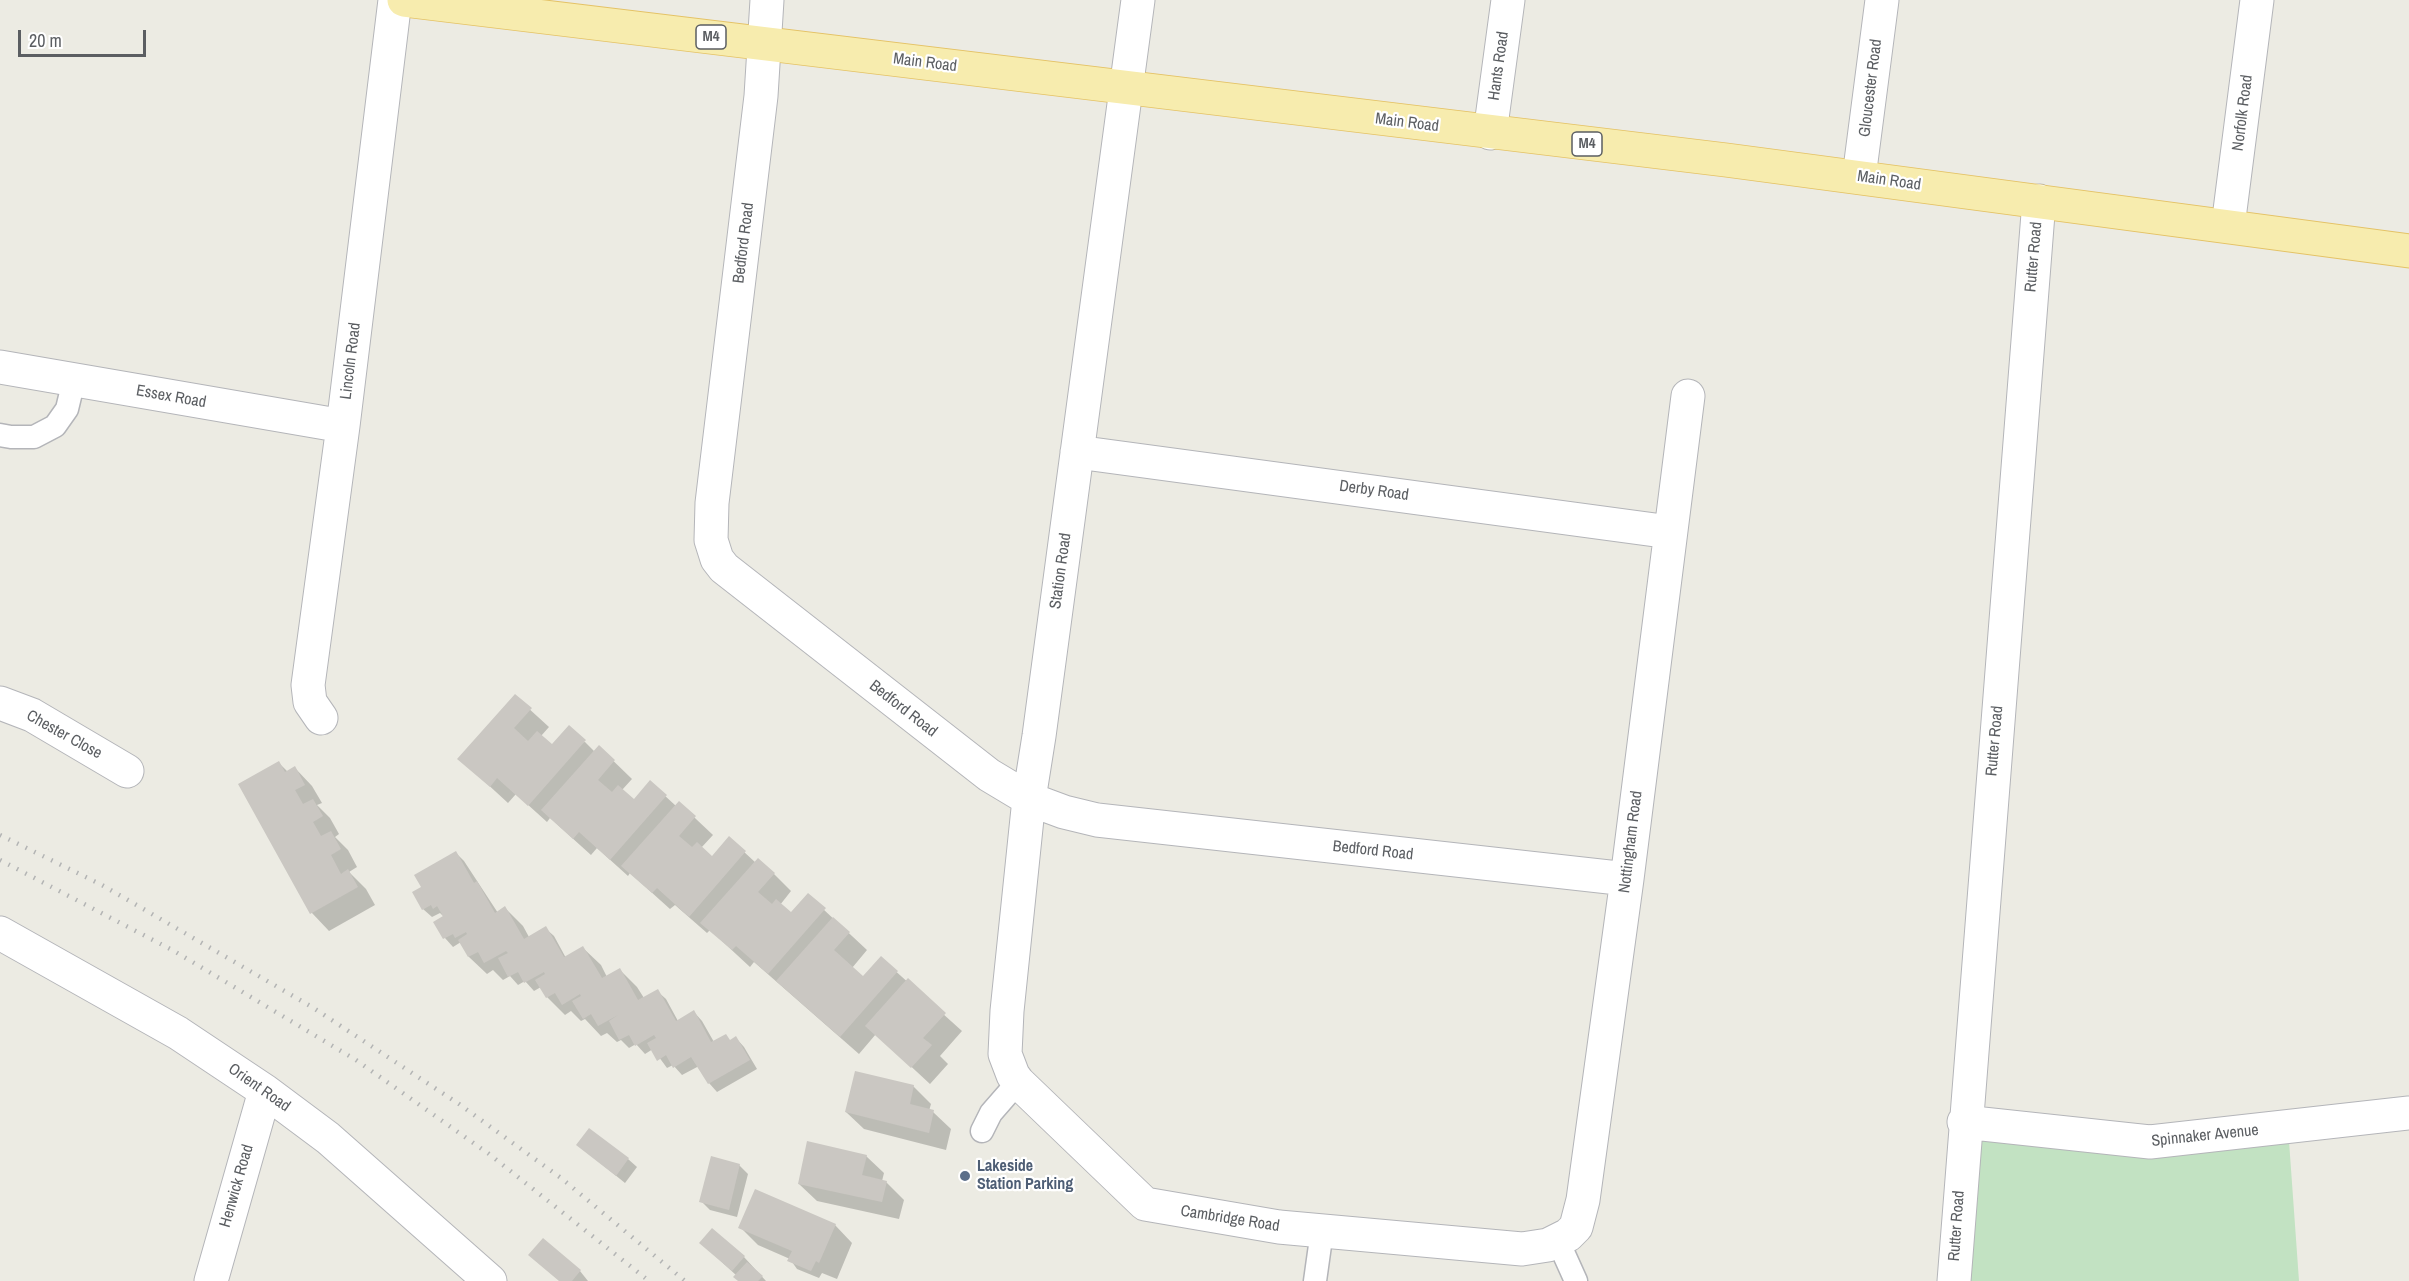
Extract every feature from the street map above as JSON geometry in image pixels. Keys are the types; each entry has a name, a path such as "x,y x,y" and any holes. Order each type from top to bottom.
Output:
{"main road":[{"name":"Main Road","path":"404,0 1859,177 2409,251"}],"street":[{"name":"Lincoln Road","path":"321,718 310,702 308,685 396,0"},
{"name":"Bedford Road","path":"767,0 761,96 712,504 711,540 713,550 724,568 989,775 1029,799 1064,812 1097,820 1627,879"},
{"name":"Station Road","path":"1012,1068 1008,1000 1029,799 1138,0"},
{"name":"Hants Road","path":"1490,133 1508,0"},
{"name":"Gloucester Road","path":"1859,177 1882,0"},
{"name":"Norfolk Road","path":"2228,226 2257,0"},
{"name":"Rutter Road","path":"1954,1281 1964,1122 2038,201"},
{"name":"Essex Road","path":"0,367 343,426"},
{"name":"Nottingham Road","path":"1558,1241 1576,1227 1580,1218 1627,879 1688,396"},
{"name":"Derby Road","path":"1077,452 1670,532"},
{"name":"Chester Close","path":"0,703 32,716 127,771"},
{"name":"Orient Road","path":"0,933 178,1033 265,1091 328,1138 490,1281"},
{"name":"Cambridge Road","path":"1012,1068 1145,1204 1279,1227 1522,1249 1558,1241"},
{"name":"Henwick Road","path":"211,1281 265,1091"},
{"name":"Spinnaker Avenue","path":"1964,1122 2150,1142 2409,1113"}],"lane":[{"path":"0,435 34,437 55,426 67,410 74,380"},
{"path":"982,1131 1012,1068"},
{"path":"1315,1281 1322,1231"},
{"path":"1558,1241 1576,1281"}],"green space":[{"path":"1964,1122 2150,1142 2288,1127 2299,1281 1954,1281"}],"building":[{"path":"515,694 532,708 514,728 528,741 537,731 552,744 569,725 586,740 528,806 497,778 490,787 457,759"},
{"path":"599,745 615,760 598,780 612,792 618,785 634,799 650,780 667,795 610,860 579,832 573,839 541,810"},
{"path":"279,761 285,772 295,766 305,785 295,790 303,804 313,799 323,816 313,822 321,836 331,831 341,849 331,855 341,874 348,869 358,887 310,914 238,784"},
{"path":"679,801 696,816 679,836 692,847 697,842 712,856 729,836 746,851 689,917 657,888 652,893 621,866"},
{"path":"456,851 474,883 477,881 495,913 505,906 524,939 546,926 564,957 583,946 602,978 620,968 638,1000 658,989 676,1021 694,1010 711,1042 726,1034 730,1040 736,1036 750,1060 708,1084 691,1057 673,1068 666,1055 657,1061 647,1043 656,1038 654,1035 635,1046 629,1035 619,1040 609,1021 618,1015 598,1026 591,1014 583,1019 572,1001 581,996 580,994 562,1005 555,993 546,998 535,980 545,974 544,972 524,983 518,972 508,977 498,958 508,953 506,951 484,963 478,952 468,957 458,940 467,934 466,932 455,938 453,934 443,939 433,922 443,916 437,906 433,909 431,905 422,910 412,892 421,887 414,875"},
{"path":"758,858 775,873 758,892 772,904 776,899 791,912 808,893 826,908 768,974 736,946 732,950 700,923"},
{"path":"833,917 850,932 834,950 863,976 881,956 898,971 840,1037 776,981"},
{"path":"908,978 946,1013 923,1038 932,1045 911,1068 865,1026"},
{"path":"855,1071 914,1085 910,1104 934,1110 929,1133 845,1112"},
{"path":"589,1128 629,1158 616,1176 576,1145"},
{"path":"807,1141 867,1155 862,1175 887,1181 882,1202 798,1184"},
{"path":"711,1156 740,1164 729,1210 699,1202"},
{"path":"755,1189 836,1224 819,1263 816,1261 811,1271 787,1261 792,1251 738,1228"},
{"path":"712,1228 745,1256 732,1271 699,1243"},
{"path":"543,1238 581,1270 572,1281 559,1281 528,1255"},
{"path":"747,1262 763,1276 758,1281 738,1281 733,1277"}],"railway":[{"path":"0,835 102,885 312,1007 459,1104 561,1178 685,1281"},
{"path":"0,860 174,951 356,1060 489,1154 649,1281"}],"place":[{"name":"Lakeside Station Parking","path":"965,1176"}]}
